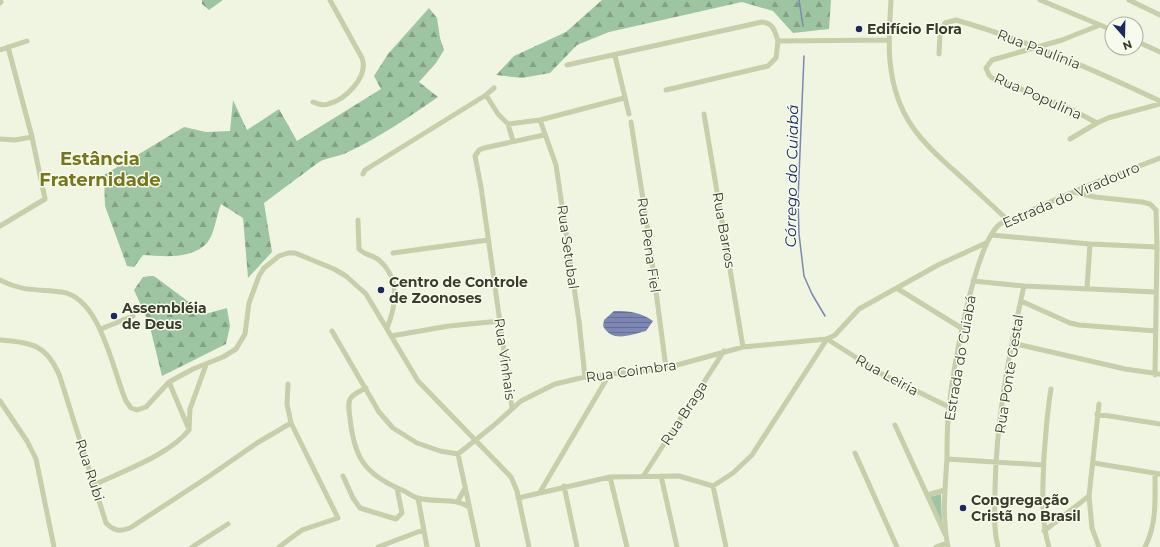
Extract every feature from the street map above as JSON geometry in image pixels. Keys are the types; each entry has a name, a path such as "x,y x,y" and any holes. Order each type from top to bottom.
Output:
{"street":[{"path":"313,102 328,104 342,98 353,88 364,68 362,58 330,0"},
{"path":"891,0 889,40 893,80 898,99 912,128 939,158 1009,221"},
{"path":"1040,0 1104,27"},
{"path":"1130,0 1160,15"},
{"name":"Rua Paulínia","path":"939,54 942,27 945,22 950,20 969,24 1037,47 1099,72 1160,102"},
{"path":"566,65 615,56 684,38 762,22 773,26 778,41 776,58 768,66 666,90"},
{"name":"Rua Populina","path":"1097,123 1068,107 992,78 986,68 992,60 1062,40 1100,25"},
{"path":"778,41 889,40"},
{"path":"0,50 27,41"},
{"path":"1144,45 1160,52"},
{"path":"0,226 45,200 32,137 8,47"},
{"path":"615,56 629,114"},
{"path":"363,174 365,170 486,95 494,88"},
{"path":"486,95 498,114 508,124 513,141 544,135"},
{"path":"508,124 540,120 624,98"},
{"path":"1070,139 1097,123 1160,102"},
{"name":"Rua Barros","path":"704,114 743,347"},
{"name":"Rua Setubal","path":"540,120 556,166 579,321 585,377"},
{"name":"Rua Pena Fiel","path":"631,122 649,238 666,368"},
{"path":"0,139 15,140 32,137"},
{"name":"Rua Vinhais","path":"512,408 481,187 475,163 475,156 479,150 513,141"},
{"name":"Estrada do Viradouro","path":"986,244 995,228 1009,221 1073,192 1131,168 1160,158"},
{"path":"1012,343 1158,375 1156,331 1156,210 1150,204 1073,192"},
{"path":"358,220 359,248 380,261 385,267 394,288 394,308 387,328"},
{"path":"991,235 1090,244 1157,247"},
{"path":"393,253 488,240"},
{"path":"713,486 733,473 752,455 827,339 835,334 859,309 898,289 938,265 986,244"},
{"name":"Estrada do Cuiabá","path":"947,542 945,490 949,407 973,281 986,244"},
{"path":"1088,288 1090,244"},
{"path":"0,280 25,290 63,292 73,296 86,309 101,329 123,395 131,408 137,410 142,409 169,382 236,349 245,334 249,303 259,276 271,262 288,253 305,256 346,276 366,294 421,384 511,477 515,484 529,547"},
{"path":"973,281 1024,286 1156,292"},
{"name":"Rua Ponte Gestal","path":"998,547 994,528 995,462 1001,411 1012,343 1024,286"},
{"path":"898,289 963,328"},
{"path":"1021,301 1070,323 1156,331"},
{"path":"101,329 133,316"},
{"path":"391,336 449,326 500,321"},
{"path":"332,331 383,418 404,436 417,443 440,451 458,454 478,547"},
{"name":"Rua Coimbra","path":"458,454 499,422 512,408 532,394 555,384 585,377 666,368 743,347 827,339"},
{"name":"Rua Leiria","path":"827,339 882,374 949,407"},
{"name":"Rua Rubi","path":"0,340 27,342 37,345 51,357 60,377 106,523 116,530 122,531 130,528 208,477 256,443 290,423"},
{"name":"Rua Braga","path":"644,475 724,351"},
{"path":"94,485 159,453 178,441 189,430 190,409 206,365"},
{"path":"540,492 609,375"},
{"path":"169,382 189,430"},
{"path":"279,546 302,530 338,518 290,423 287,404 288,384"},
{"path":"366,388 352,394 348,403 355,450 363,463 374,474 397,488 418,498 458,500 469,507"},
{"path":"1049,547 1044,531 1042,503 1046,415 1051,389"},
{"path":"0,401 27,441 36,459 54,547"},
{"path":"1099,404 1094,463 1089,496 1092,528 1099,547"},
{"path":"1097,414 1160,424"},
{"path":"895,425 947,542 936,547"},
{"path":"855,453 897,547"},
{"path":"946,460 1044,465"},
{"path":"1094,463 1158,474 1154,522 1150,538 1145,547"},
{"path":"518,498 564,486 610,477 644,475 684,477 713,486"},
{"path":"343,476 353,498 360,508 375,511 390,518 396,518 402,513 397,488"},
{"path":"661,476 677,547"},
{"path":"610,477 627,547"},
{"path":"564,486 577,547"},
{"path":"713,486 726,547"},
{"path":"458,500 465,488"},
{"path":"927,495 945,490"},
{"path":"1044,531 1089,496"},
{"path":"418,498 427,547"},
{"path":"192,547 228,524"},
{"path":"378,547 423,530"}],"green space":[{"path":"202,0 223,0 209,10 202,4"},
{"path":"602,0 831,0 829,29 793,33 773,11 742,2 609,32 577,45 550,73 522,78 496,75 514,56 566,32"},
{"path":"429,8 437,18 440,38 444,50 436,63 419,82 438,97 371,140 345,154 319,162 264,203 272,252 248,278 243,218 221,204 210,239 200,248 185,255 143,255 134,267 127,266 105,206 104,175 184,127 206,132 230,131 233,100 247,130 279,109 297,141 381,89 374,76 388,54"},
{"path":"154,276 205,314 227,308 230,326 226,344 162,376 149,323 134,290 143,277"},
{"path":"941,494 942,525 929,497"}],"water":[{"path":"614,311 635,313 653,321 646,331 628,336 611,335 603,326 604,320"}],"waterway":[{"path":"799,0 803,26"},
{"name":"Córrego do Cuiabá","path":"804,56 798,200 799,234 804,276 812,294 825,316"}],"place":[{"name":"Edifício Flora","path":"859,29"},
{"name":"Centro de Controle de Zoonoses","path":"381,290"},
{"name":"Assembléia de Deus","path":"114,316"},
{"name":"Congregação Cristã no Brasil","path":"963,508"}],"district":[{"name":"Estância Fraternidade","path":"100,169"}]}
